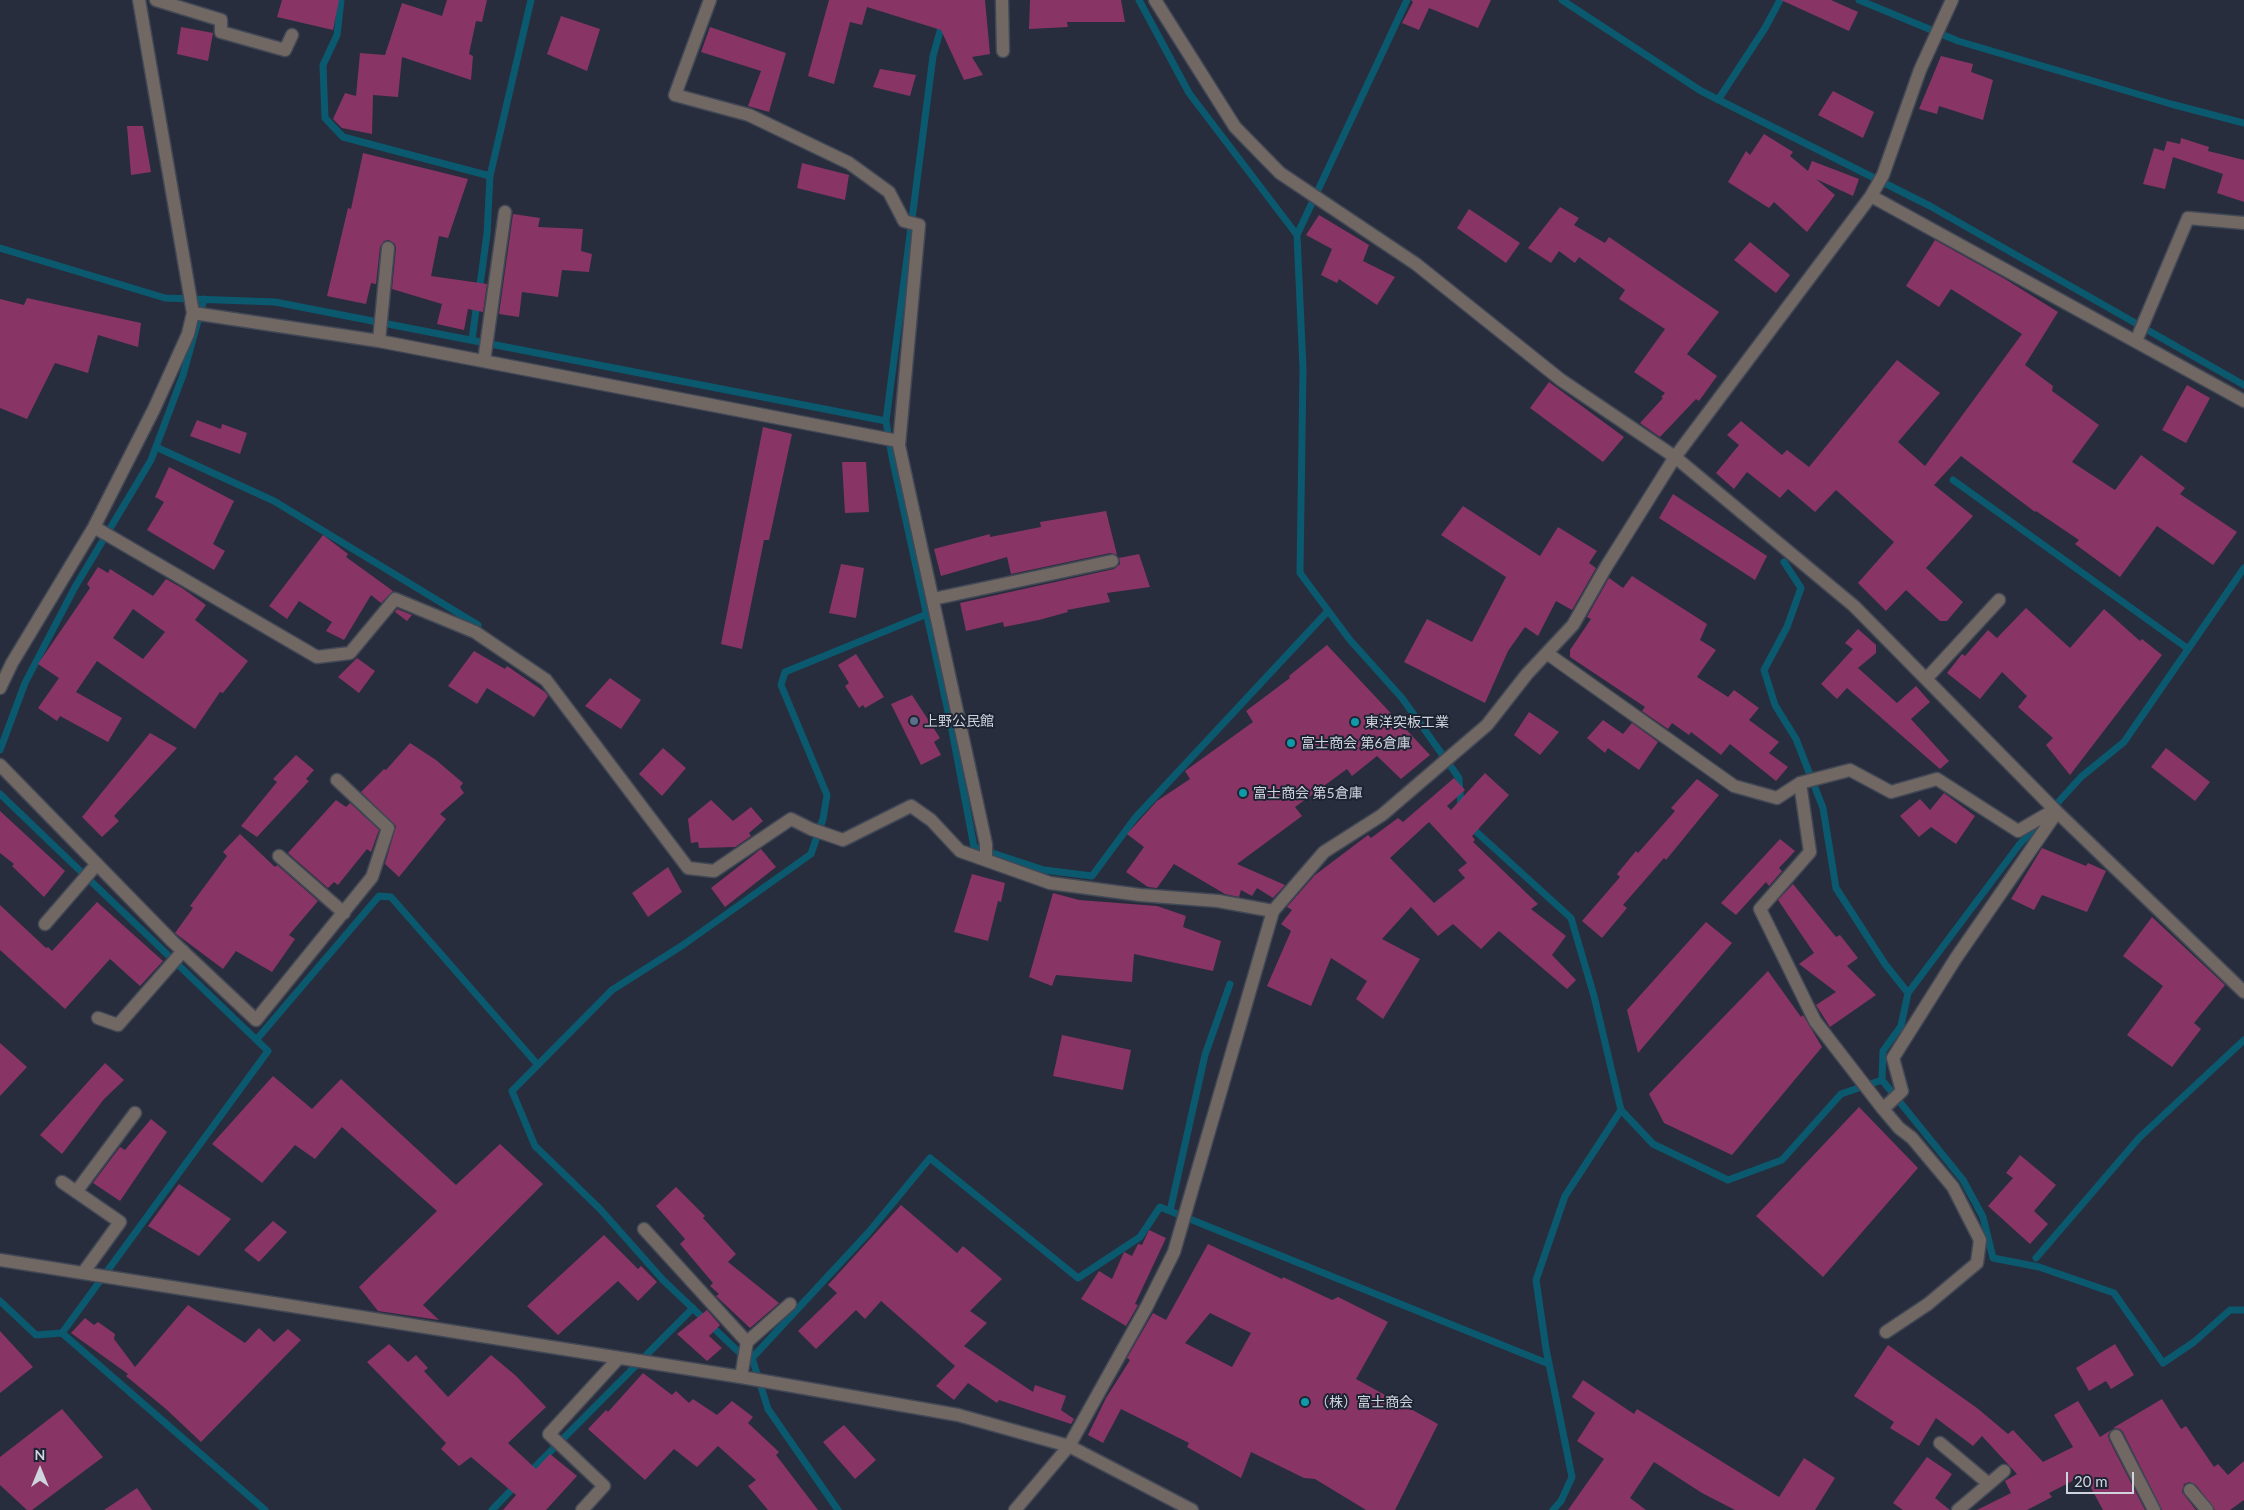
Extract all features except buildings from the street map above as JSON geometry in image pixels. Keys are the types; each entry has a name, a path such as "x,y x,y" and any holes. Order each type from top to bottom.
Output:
{"street":[{"path":"139,0 189,295 199,314"},
{"path":"156,0 221,20 221,32 285,50 292,35"},
{"path":"710,0 675,95 749,115 849,163 889,192 904,221 919,225 899,443 986,844 986,859"},
{"path":"1002,0 1003,52"},
{"path":"1155,0 1235,127 1280,173 1416,264 1561,380 1638,435 1675,457 1854,606 2055,810 2244,992"},
{"path":"1016,1510 1069,1446 1146,1308 1174,1252 1273,911 1324,852 1382,815 1487,725 1527,674 1548,654 1573,625 1606,567 1675,457 1873,192 1882,174 1920,70 1952,0"},
{"path":"1873,192 2244,401"},
{"path":"484,361 505,212"},
{"path":"2136,341 2188,218 2244,223"},
{"path":"379,341 388,248"},
{"path":"199,314 379,341 882,438 899,443"},
{"path":"0,688 12,663 103,532 154,409 199,314"},
{"path":"103,532 317,657 350,652 395,599 475,632 546,680 688,868 714,872 791,819 811,829 843,840 910,806 932,820 960,851 1050,883 1218,901 1273,911"},
{"path":"933,599 1112,562"},
{"path":"1926,679 1999,600"},
{"path":"1548,654 1734,786 1777,798 1800,783 1850,770 1891,792 1937,779 2018,831 2055,810"},
{"path":"1,766 97,864 177,958 256,1020 344,914 372,877 388,828 337,780"},
{"path":"1800,783 1810,852 1760,909 1815,1021 1899,1128 1912,1138 1953,1187 1980,1240 1977,1263 1928,1304 1886,1332"},
{"path":"1884,1109 1902,1091 1893,1058 1956,958 2055,810"},
{"path":"279,856 344,914"},
{"path":"45,924 97,864"},
{"path":"98,1018 118,1025 177,958"},
{"path":"76,1192 135,1113"},
{"path":"62,1182 120,1222 89,1274"},
{"path":"644,1229 746,1345"},
{"path":"0,1260 618,1360 768,1382 958,1415 1069,1446 1192,1510"},
{"path":"747,1379 743,1361 746,1345 790,1304"},
{"path":"582,1510 604,1486 549,1434 618,1360"},
{"path":"2116,1436 2154,1510"},
{"path":"1940,1443 1989,1484"},
{"path":"1958,1510 2004,1471"},
{"path":"2190,1490 2207,1510"}],"waterway":[{"path":"341,0 337,35 323,65 325,118 343,137 490,176"},
{"path":"479,292 487,234 490,176 531,0"},
{"path":"1139,0 1189,93 1297,235 1407,0"},
{"path":"1562,0 1701,91 1930,206 2244,385"},
{"path":"1718,100 1765,28 1780,0"},
{"path":"1859,0 1958,41 2171,104 2244,123"},
{"path":"0,248 165,298 275,302 886,421 933,56 943,21"},
{"path":"1297,235 1303,369 1300,573 1350,640 1402,698 1459,778 1461,807"},
{"path":"0,750 25,683 75,587 151,460 183,375 204,299"},
{"path":"472,340 477,302"},
{"path":"886,421 892,457 951,725 974,847 1044,870 1092,876 1135,818 1328,611"},
{"path":"156,447 274,501 478,625"},
{"path":"1953,480 2187,648"},
{"path":"1784,562 1801,588 1787,627 1764,670 1775,705 1796,739 1823,808 1836,888 1885,964 1908,993 1901,1026 1883,1051 1882,1080 1963,1180 1983,1217 1993,1258 2039,1267 2114,1293 2163,1363 2194,1342 2230,1310 2244,1310"},
{"path":"2052,809 2081,777 2124,742 2244,568"},
{"path":"838,1510 768,1409 752,1358 744,1357 663,1280 600,1209 535,1146 512,1091 612,990 683,945 811,854 823,819 827,795 781,685 785,672 927,614"},
{"path":"0,794 268,1051 62,1333 36,1335 0,1301"},
{"path":"1908,993 2019,845 2040,822"},
{"path":"1471,827 1571,918 1594,996 1621,1110"},
{"path":"257,1039 379,896 391,897 538,1065"},
{"path":"1170,1211 1205,1055 1230,984"},
{"path":"2036,1258 2139,1138 2244,1040"},
{"path":"1553,1510 1561,1501 1572,1477 1546,1349 1536,1280 1565,1196 1621,1110 1653,1144 1728,1180 1782,1160 1841,1094 1882,1080"},
{"path":"752,1358 868,1233 930,1158 1078,1278 1140,1237 1160,1207 1549,1364"},
{"path":"529,1473 693,1308"},
{"path":"62,1333 265,1510"},
{"path":"492,1510 516,1485"}],"place":[{"name":"上野公民館","path":"914,721"},
{"name":"東洋突板工業","path":"1355,722"},
{"name":"富士商会 第6倉庫","path":"1291,743"},
{"name":"富士商会 第5倉庫","path":"1243,793"},
{"name":"（株）富士商会","path":"1305,1402"}]}
